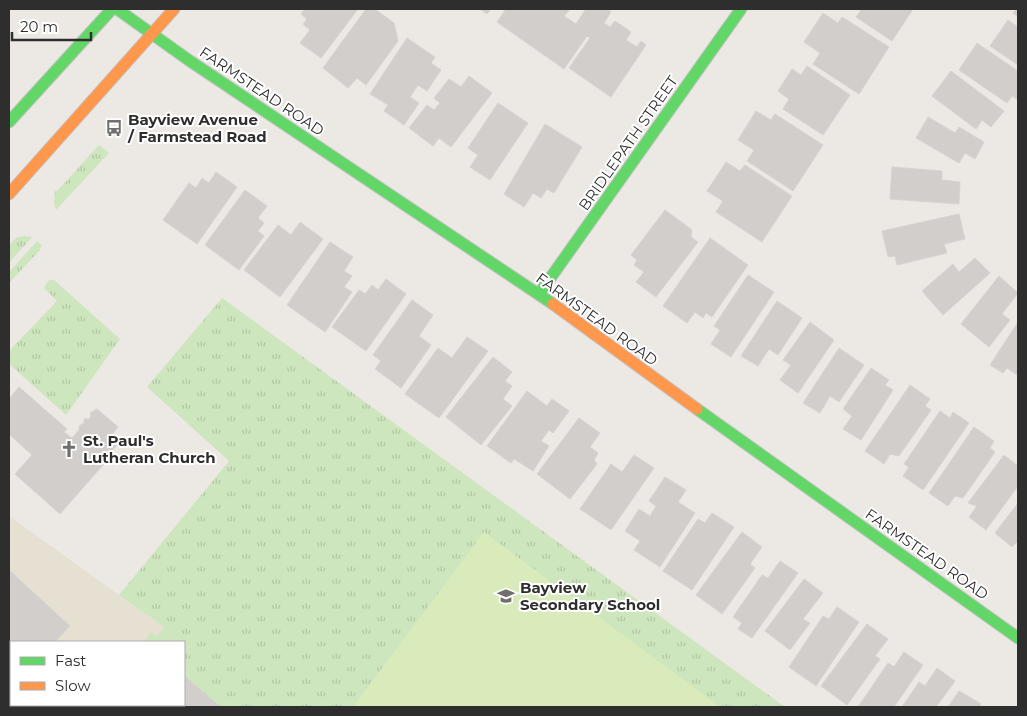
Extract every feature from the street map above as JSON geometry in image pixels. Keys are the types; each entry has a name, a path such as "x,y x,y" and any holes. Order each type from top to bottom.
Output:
{"street":[{"path":"9,122 112,9"},
{"name":"FARMSTEAD ROAD","path":"117,9 539,294 1018,638"},
{"path":"9,194 174,9"},
{"name":"BRIDLEPATH STREET","path":"539,294 741,9"}],"shaded area":[{"path":"9,516 184,641 10,641 10,706 185,706 185,642 277,707 9,707"}],"green space":[{"path":"99,145 109,153 56,210 54,203 55,190 57,191"},
{"path":"17,237 32,237 9,263 9,245"},
{"path":"37,241 42,245 40,250 9,283 9,272"},
{"path":"49,280 54,280 120,339 66,415 9,364 9,351 57,301 44,288"},
{"path":"222,298 785,707 135,707 185,706 185,641 145,641 151,632 157,637 164,627 119,595 229,461 147,387"},
{"path":"484,532 720,707 353,707"}],"building":[{"path":"305,9 358,9 321,58 300,43 310,30 303,24 307,19 301,14"},
{"path":"366,9 375,9 394,23 398,41 366,85 357,78 348,88 323,68"},
{"path":"480,9 491,9 487,14"},
{"path":"506,9 570,9 564,16 576,24 586,9 607,9 611,12 604,23 610,27 615,21 631,32 626,40 637,47 641,41 646,45 611,97 569,68 590,38 587,36 564,69 497,22"},
{"path":"859,9 913,9 892,41 856,17 861,10"},
{"path":"1018,9 1018,17 1013,13"},
{"path":"823,13 838,23 842,17 889,47 859,94 813,64 820,53 804,42"},
{"path":"1008,20 1018,27 1018,65 990,46"},
{"path":"407,38 435,57 431,63 441,70 427,91 418,85 410,97 419,103 404,125 384,111 388,105 370,94"},
{"path":"977,43 1018,71 1018,100 1012,96 1007,103 959,70"},
{"path":"807,66 850,95 823,135 783,109 789,99 778,91 792,69 801,75"},
{"path":"951,71 1004,111 991,127 982,120 976,129 932,96"},
{"path":"469,76 492,93 451,147 439,138 433,146 409,128 427,105 434,110 440,103 434,98 449,79 461,87"},
{"path":"498,103 528,123 490,180 470,167 478,155 468,148"},
{"path":"756,111 771,120 775,114 823,145 793,191 747,161 754,150 738,140"},
{"path":"928,117 955,133 959,127 984,142 975,159 965,153 959,163 916,138"},
{"path":"545,124 582,147 554,193 547,189 541,198 533,193 524,207 504,194"},
{"path":"726,162 740,171 745,165 792,196 762,242 716,212 723,201 707,191"},
{"path":"892,167 942,171 942,180 960,182 959,204 890,199"},
{"path":"216,172 237,187 197,244 163,220 189,183 196,188 202,178 209,183"},
{"path":"245,190 267,206 258,218 264,223 258,231 264,236 239,270 205,245"},
{"path":"665,210 692,230 691,237 698,242 656,297 636,282 644,272 634,265 637,260 631,255"},
{"path":"959,214 965,239 944,244 947,253 897,265 895,256 888,257 882,231"},
{"path":"300,222 323,239 280,297 244,270 278,225 291,235"},
{"path":"710,238 748,265 712,317 706,313 703,318 695,312 687,323 663,306"},
{"path":"330,242 353,257 344,271 352,276 344,287 352,292 325,332 287,305"},
{"path":"975,258 990,273 943,315 922,291 953,264 959,272"},
{"path":"748,275 774,292 731,357 711,344 720,330 714,326"},
{"path":"999,276 1018,293 1002,314 1010,320 989,347 961,324"},
{"path":"386,279 406,294 366,351 332,327 359,290 365,294 372,285 378,290"},
{"path":"412,300 433,315 419,336 431,345 401,388 375,369 381,361 373,355"},
{"path":"777,301 802,318 778,355 769,349 758,366 741,356"},
{"path":"810,322 834,340 798,393 780,380 791,365 783,360"},
{"path":"1018,322 1018,374 1007,368 1003,373 990,365"},
{"path":"467,337 488,351 439,418 405,394 438,348 452,358"},
{"path":"839,348 864,365 839,402 830,396 820,413 803,403"},
{"path":"493,357 512,372 505,381 512,386 503,399 512,406 481,445 446,417"},
{"path":"871,368 889,380 885,385 893,390 861,440 843,429 852,416 843,409"},
{"path":"910,385 930,399 925,406 931,410 899,456 890,454 884,464 865,451"},
{"name":"St. Paul's Lutheran Church","path":"19,387 67,429 64,432 72,438 79,430 79,426 84,423 84,419 89,419 90,413 97,409 118,427 111,436 119,443 108,455 110,457 60,514 15,474 32,455 9,434 9,399"},
{"path":"527,391 547,406 552,399 569,411 553,433 549,430 541,441 549,446 533,471 514,459 511,463 487,446"},
{"path":"940,411 950,418 953,412 969,423 923,490 903,476 909,467 904,464"},
{"path":"579,418 600,433 590,447 598,453 594,460 597,464 570,499 537,474"},
{"path":"974,427 994,441 990,448 995,452 963,498 955,496 948,506 929,493"},
{"path":"634,455 654,468 611,530 580,509 611,464 622,472"},
{"path":"1004,455 1018,466 1018,486 986,530 969,517 977,506 968,503"},
{"path":"665,477 686,490 678,502 695,513 660,567 634,550 640,541 625,531 639,509 650,516 656,506 649,501"},
{"path":"1018,503 1018,541 1012,547 995,533"},
{"path":"712,513 734,527 692,590 663,571 698,519 705,523"},
{"path":"742,532 762,547 750,564 755,568 722,614 696,595"},
{"path":"780,561 798,573 752,638 738,629 742,623 733,617 762,575 768,578"},
{"path":"9,570 70,626 56,641 10,641 10,706 93,707 9,707"},
{"path":"804,579 823,593 803,619 810,623 790,650 765,631"},
{"path":"837,607 859,622 816,686 789,667 823,616 829,619"},
{"path":"867,624 888,639 875,656 880,659 847,705 821,686"},
{"path":"904,652 923,665 894,707 858,707 888,663 894,667"},
{"path":"937,668 955,681 936,707 902,707 919,682 925,686"},
{"path":"185,677 221,707 180,706 185,706"},
{"path":"959,691 981,704 979,707 948,707"}],"traffic: fast":[{"path":"9,122 112,9"},
{"path":"117,9 190,61 553,304"},
{"path":"539,294 741,9"},
{"path":"697,409 1018,638"}],"traffic: slow":[{"path":"9,194 174,9"},
{"path":"553,304 697,409"}],"place":[{"name":"Bayview Avenue / Farmstead Road","path":"114,128"},
{"name":"St. Paul's Lutheran Church","path":"69,449"},
{"name":"Bayview Secondary School","path":"506,596"}]}
